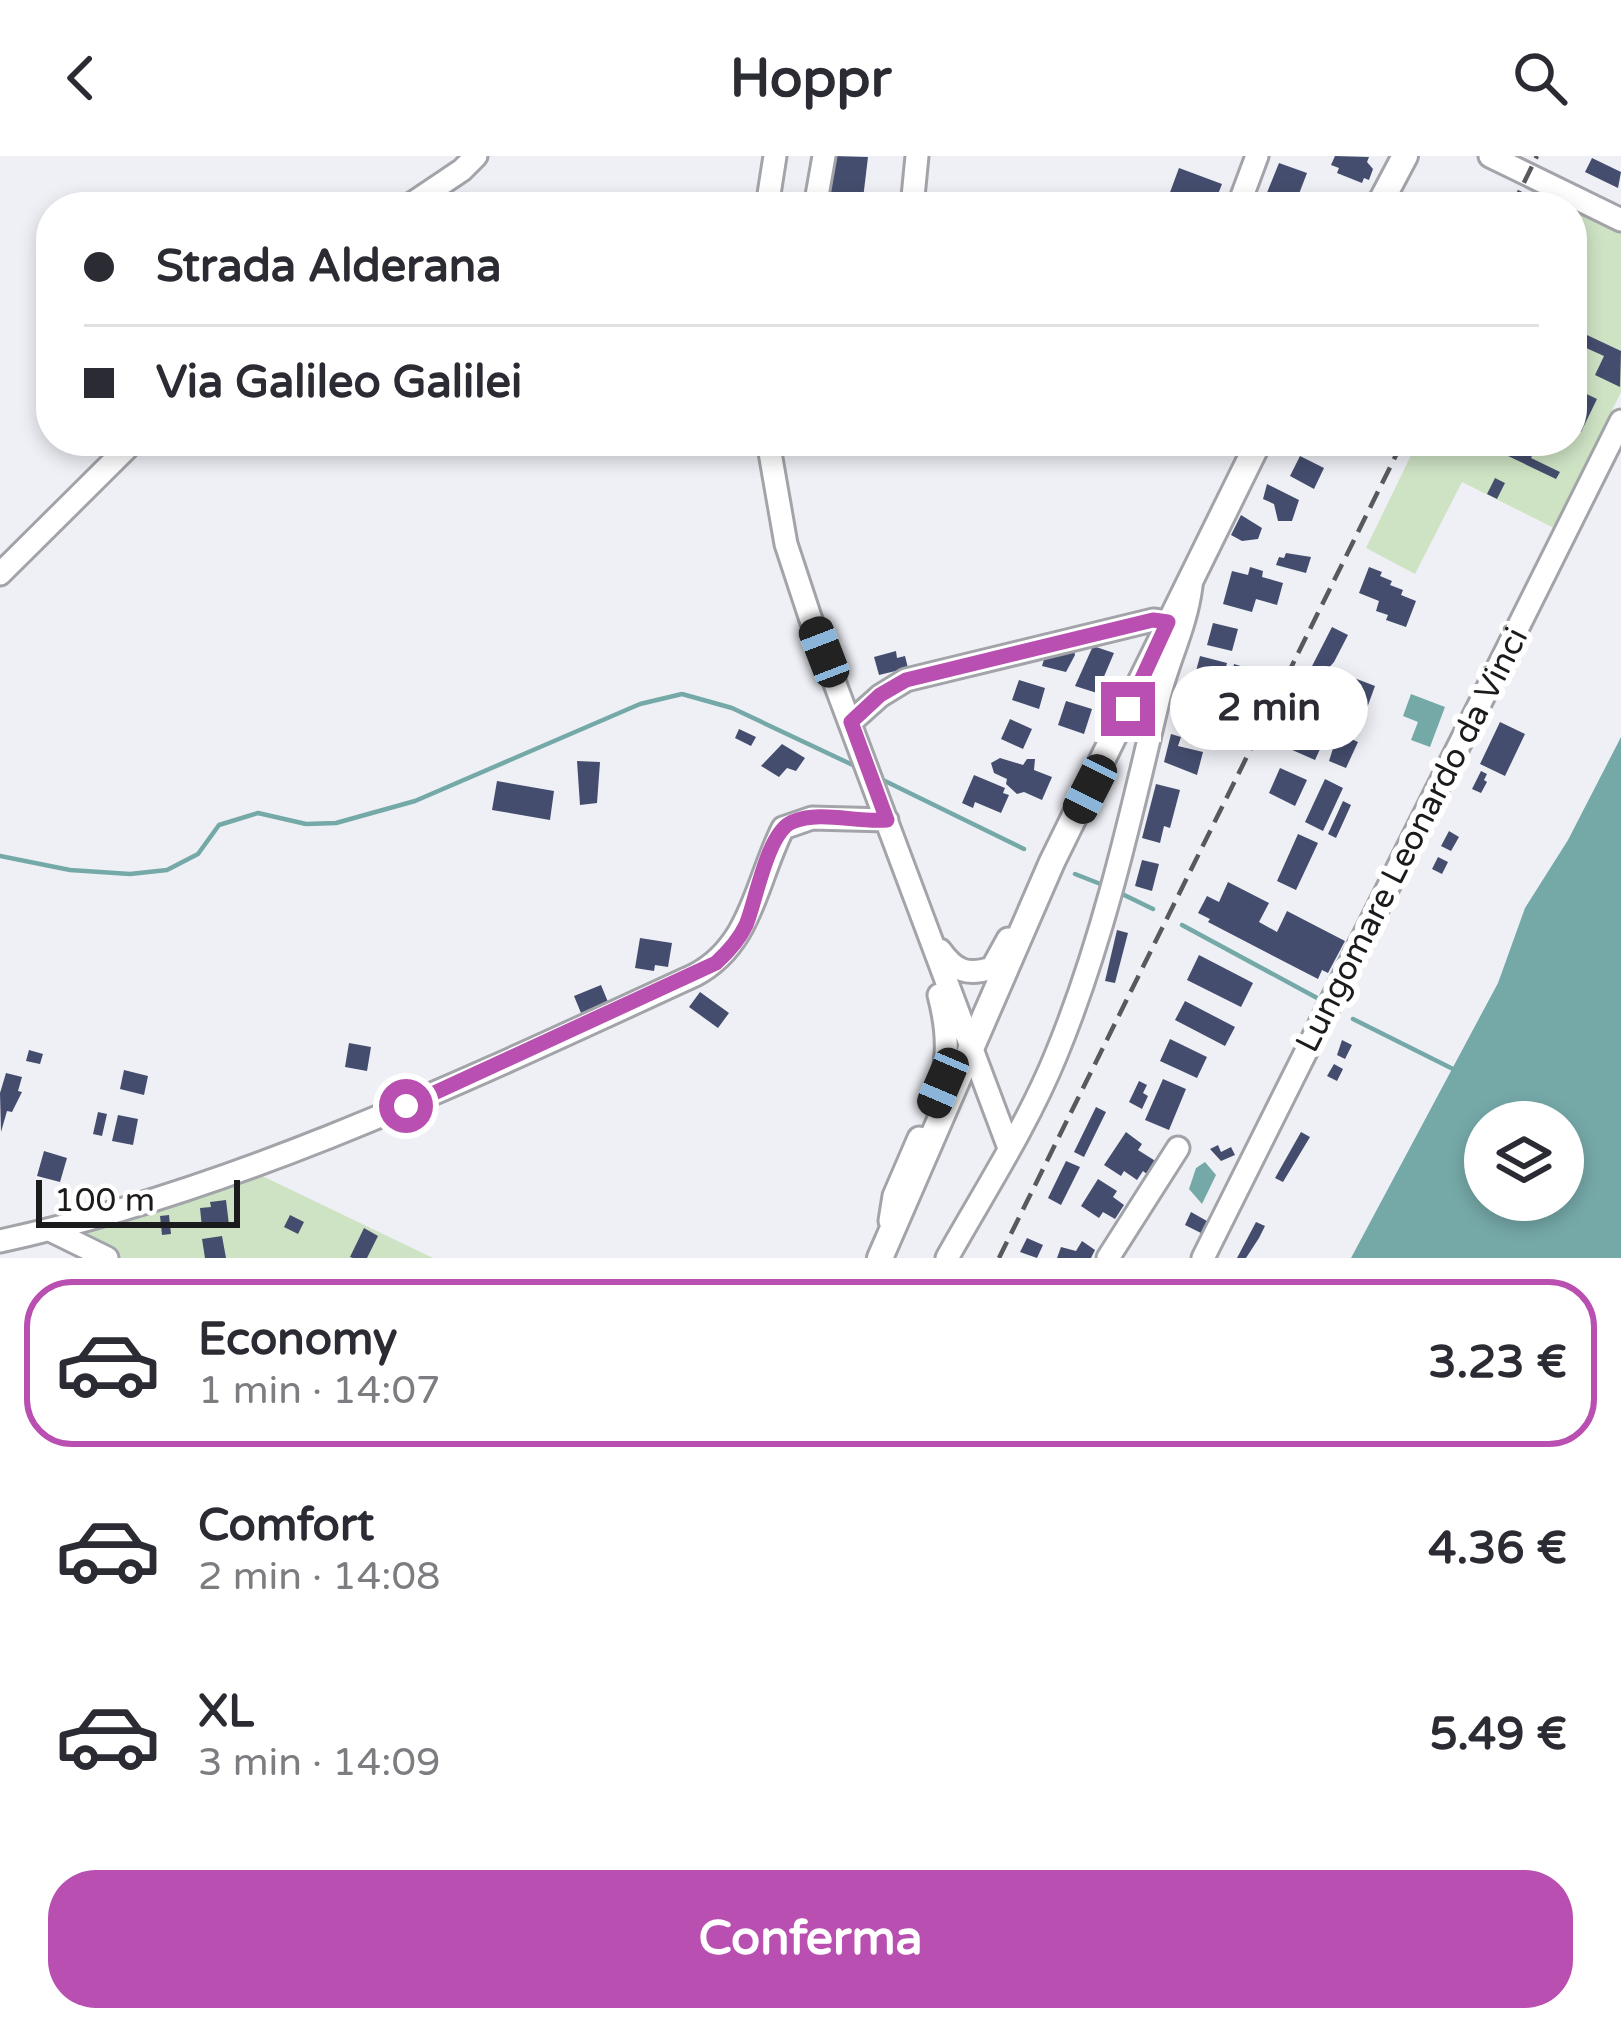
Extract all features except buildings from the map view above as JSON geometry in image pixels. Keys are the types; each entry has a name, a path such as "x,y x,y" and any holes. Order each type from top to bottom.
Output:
{"main road":[{"path":"1386,192 1405,156"},
{"path":"884,1246 1052,862 1251,456"}],"street":[{"path":"427,192 476,156"},
{"path":"769,192 775,156"},
{"path":"818,192 824,156"},
{"path":"913,192 917,156"},
{"path":"1244,192 1257,156"},
{"path":"1490,156 1564,192"},
{"path":"1587,203 1621,220"},
{"name":"Lungomare Leonardo da Vinci","path":"1203,1258 1621,421"},
{"path":"0,574 119,456"},
{"path":"771,456 787,544 1009,1148"},
{"path":"947,1258 1054,1060 1095,946 1164,674 1187,616 1193,572"},
{"path":"851,722 880,695 906,680 1153,620 1168,622"},
{"path":"0,1241 50,1230 225,1174 389,1112 695,976 716,963 740,936 783,828 812,818 887,820"},
{"path":"930,935 951,965 963,972 992,968 1031,887 1052,862"},
{"path":"884,1246 894,1196 943,1083 944,1017 931,965 930,935"},
{"path":"1108,1258 1178,1148"},
{"path":"50,1230 106,1258"}],"green space":[{"path":"1587,216 1621,233 1621,392 1554,528 1462,482 1415,574 1366,548 1411,456 1587,456"},
{"path":"256,1173 433,1258 119,1258 74,1234"}],"water":[{"path":"1411,694 1445,707 1430,747 1411,740 1418,722 1403,716"},
{"path":"1621,737 1621,1258 1351,1258 1498,983 1525,908 1568,840"},
{"path":"1205,1162 1216,1175 1202,1204 1189,1189 1196,1168"}],"waterway":[{"path":"0,856 70,870 130,874 167,870 198,854 219,825 258,813 306,824 336,823 415,801 640,704 682,694 732,708 855,766"},
{"path":"885,781 1024,849"},
{"path":"1075,874 1103,885"},
{"path":"1118,892 1153,909"},
{"path":"1182,925 1319,999"},
{"path":"1353,1019 1455,1070"}],"railway":[{"path":"1519,192 1537,156"},
{"path":"999,1258 1396,456"}],"route":[{"path":"406,1106 716,963 740,936 767,860 783,828 794,821 887,820 851,722 880,695 906,680 1153,620 1168,622 1128,709"}]}
